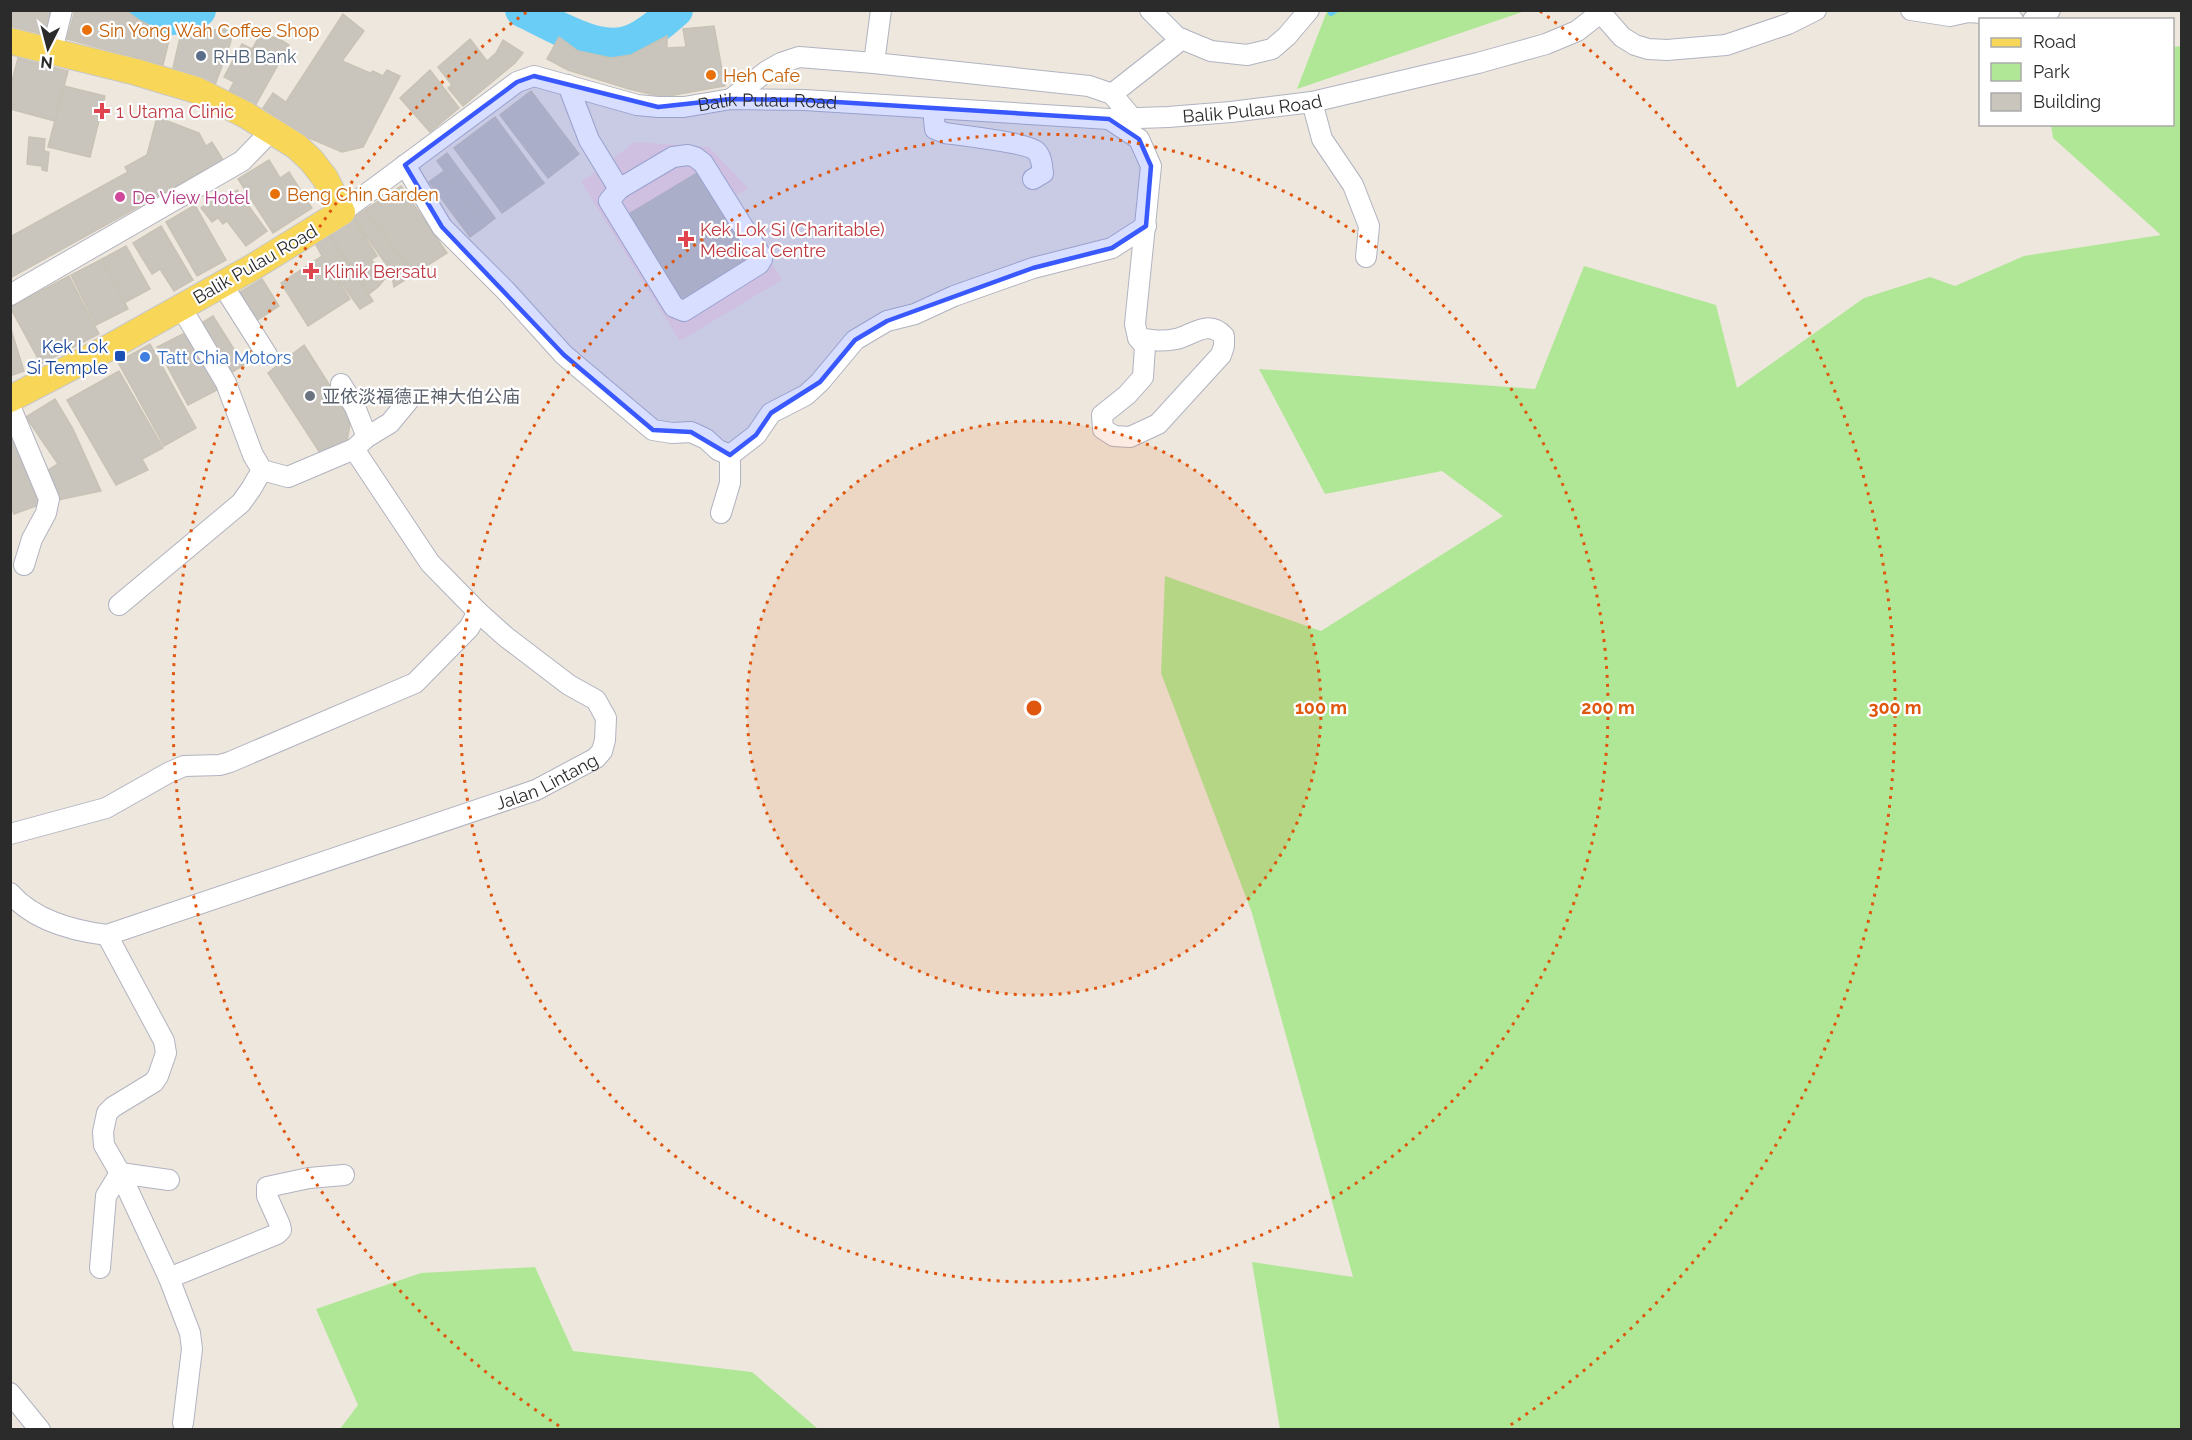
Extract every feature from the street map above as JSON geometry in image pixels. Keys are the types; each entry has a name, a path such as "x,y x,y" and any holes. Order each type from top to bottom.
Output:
{"main road":[{"path":"10,40 196,90 272,130 296,146 314,164 342,212"},
{"name":"Balik Pulau Road","path":"10,399 31,390 257,265 342,212"}],"street":[{"path":"52,51 62,10"},
{"path":"874,63 881,10"},
{"path":"1150,10 1177,37 1211,51 1246,55 1272,49 1287,36 1309,10"},
{"path":"1602,12 1623,37 1635,45 1648,49 1667,50 1726,45 1788,24 1816,10"},
{"path":"1911,10 1950,15 1968,12 1996,14 2007,18"},
{"path":"2036,18 2050,10"},
{"name":"Balik Pulau Road","path":"342,212 524,78 534,76 637,105 657,107 684,107 731,99 804,100 1109,119 1131,118 1231,112 1312,102 1478,63 1546,44 1577,31 1602,12"},
{"path":"1112,94 1182,39"},
{"path":"731,99 781,63 799,57 1089,86 1112,94 1131,118"},
{"path":"568,85 589,140 619,189"},
{"path":"1312,102 1322,139 1353,185 1369,226 1366,257"},
{"path":"933,109 935,129 945,133 1022,144 1036,150 1042,162 1043,173 1033,178"},
{"path":"1109,119 1139,139 1151,166 1135,324 1138,338 1145,346 1143,377 1127,396 1102,415 1103,429 1114,436 1130,437 1158,424 1221,355 1224,346 1224,336 1212,328 1203,328 1177,339 1156,341 1138,338"},
{"path":"10,295 242,161 272,130"},
{"path":"688,155 695,157 703,163 762,259 759,264 684,311 679,310 674,307 611,206 609,201 619,189 673,157 688,155"},
{"path":"405,165 442,226 506,291 564,355 653,430 672,433 691,432 730,455"},
{"path":"730,455 756,435 771,413 806,395 820,382 855,340 887,321 915,314 954,296 1033,268 1112,248 1146,226"},
{"path":"222,284 267,355"},
{"path":"181,307 226,383 253,456 262,470 288,477 361,443 390,423 409,400"},
{"name":"Jalan Lintang","path":"107,935 536,790 596,758 602,751 606,718 596,700 569,685 506,638 430,563 361,443 355,408 341,384"},
{"path":"10,406 49,500 46,513 32,539 24,566"},
{"path":"721,513 730,483 730,455"},
{"path":"119,605 241,503 262,470"},
{"path":"10,834 106,808 184,766 220,765 230,762 415,683 469,628 478,612"},
{"path":"10,893 36,913 63,926 107,935 164,1041 166,1053 164,1065 154,1082 113,1107 107,1113 103,1132 104,1144 169,1278 190,1333 192,1349 183,1423"},
{"path":"120,1173 169,1180"},
{"path":"100,1268 106,1196 120,1173"},
{"path":"169,1278 277,1234 280,1225 266,1193 267,1187 309,1178 344,1175"},
{"path":"10,1393 40,1430"}],"highlighted area":[{"path":"534,76 658,107 731,99 804,100 1109,119 1139,139 1151,166 1146,226 1112,248 1033,268 887,321 855,340 820,382 771,413 756,435 730,455 691,432 653,430 564,355 442,227 405,165 517,82"}],"shaded area":[{"name":"Kek Lok Si (Charitable) Medical Centre","path":"635,142 709,147 748,188 732,198 782,280 680,341 581,182"}],"green space":[{"path":"1327,10 1525,11 1297,89"},
{"path":"2181,46 2181,1429 1280,1429 1252,1262 1353,1277 1252,913 1161,673 1165,576 1321,631 1503,516 1442,471 1325,494 1259,369 1535,389 1584,266 1716,305 1737,388 1864,298 1930,277 1955,286 2024,256 2161,235 2053,138 2051,126 2174,126 2174,47"},
{"path":"535,1267 573,1351 752,1372 818,1429 340,1429 358,1405 316,1309 421,1273"}],"building":[{"path":"10,10 58,10 51,36 10,26"},
{"path":"75,10 125,10 170,36 163,65 67,39"},
{"path":"343,14 364,31 342,61 370,73 373,71 383,76 387,70 400,76 363,147 342,152 307,137 263,108 273,93 286,102"},
{"path":"714,26 725,86 663,97 568,70 547,59 559,37 578,51 611,58 631,55 667,36 667,48 686,47 683,29"},
{"name":"RHB Bank","path":"234,28 215,85 173,68 181,33"},
{"path":"260,35 278,38 289,45 255,106 229,91 234,82 224,77 242,44 252,49"},
{"path":"470,39 487,61 496,53 503,40 523,53 515,63 463,106 448,88 452,85 438,67"},
{"path":"18,58 68,71 55,121 10,109 10,88"},
{"path":"430,70 459,108 430,132 400,98"},
{"path":"64,86 105,96 90,157 48,147"},
{"path":"531,91 579,154 548,178 500,115"},
{"name":"De View Hotel","path":"157,117 199,133 206,146 212,142 223,160 10,278 10,237 128,172 125,167 147,155"},
{"path":"495,117 544,183 502,213 454,148"},
{"path":"29,137 45,139 44,151 49,152 47,171 42,170 42,166 27,164"},
{"path":"447,153 495,218 485,226 437,161"},
{"name":"Beng Chin Garden","path":"269,160 280,178 289,172 312,208 273,233 238,179"},
{"path":"702,170 757,258 679,306 624,217"},
{"path":"444,171 485,226 470,237 429,182"},
{"path":"401,186 447,253 414,274 365,210"},
{"path":"237,190 267,231 246,246 227,221 223,224 218,218 212,222 201,208 221,193 225,199"},
{"path":"195,205 226,260 197,276 166,222"},
{"path":"365,210 414,274 394,287 391,271 353,218"},
{"path":"353,218 377,256 371,260 388,275 369,294 329,234"},
{"path":"161,226 193,280 174,291 160,269 152,274 133,243"},
{"path":"329,234 373,301 360,309 315,243"},
{"path":"126,246 150,289 124,303 102,259"},
{"path":"322,256 350,299 308,326 281,283"},
{"path":"102,259 128,309 96,325 71,275"},
{"path":"69,276 99,334 41,364 10,307"},
{"path":"262,279 279,306 253,323 235,295"},
{"path":"213,316 244,365 229,374 198,325"},
{"path":"10,326 24,371 10,376"},
{"path":"189,331 219,389 188,405 157,347"},
{"path":"150,344 196,428 164,446 118,362"},
{"name":"亚依淡福德正神大伯公庙","path":"304,345 351,419 347,441 322,456 268,373"},
{"path":"119,371 163,448 142,459 148,470 116,485 67,400"},
{"path":"55,399 73,429 101,491 58,500 43,473 58,464 26,417"},
{"path":"10,417 44,503 14,514 10,506"}],"waterway":[{"path":"138,10 145,15 160,19 199,10"},
{"path":"522,10 575,36 617,45 643,36 676,10"},
{"path":"1331,13 1336,10"}],"place":[{"name":"Sin Yong Wah Coffee Shop","path":"87,30"},
{"name":"RHB Bank","path":"201,56"},
{"name":"Heh Cafe","path":"711,75"},
{"name":"1 Utama Clinic","path":"102,111"},
{"name":"Beng Chin Garden","path":"275,194"},
{"name":"De View Hotel","path":"120,197"},
{"name":"Kek Lok Si (Charitable) Medical Centre","path":"686,239"},
{"name":"Klinik Bersatu","path":"311,271"},
{"name":"Kek Lok Si Temple","path":"120,356"},
{"name":"Tatt Chia Motors","path":"145,357"},
{"name":"亚依淡福德正神大伯公庙","path":"310,396"}]}
